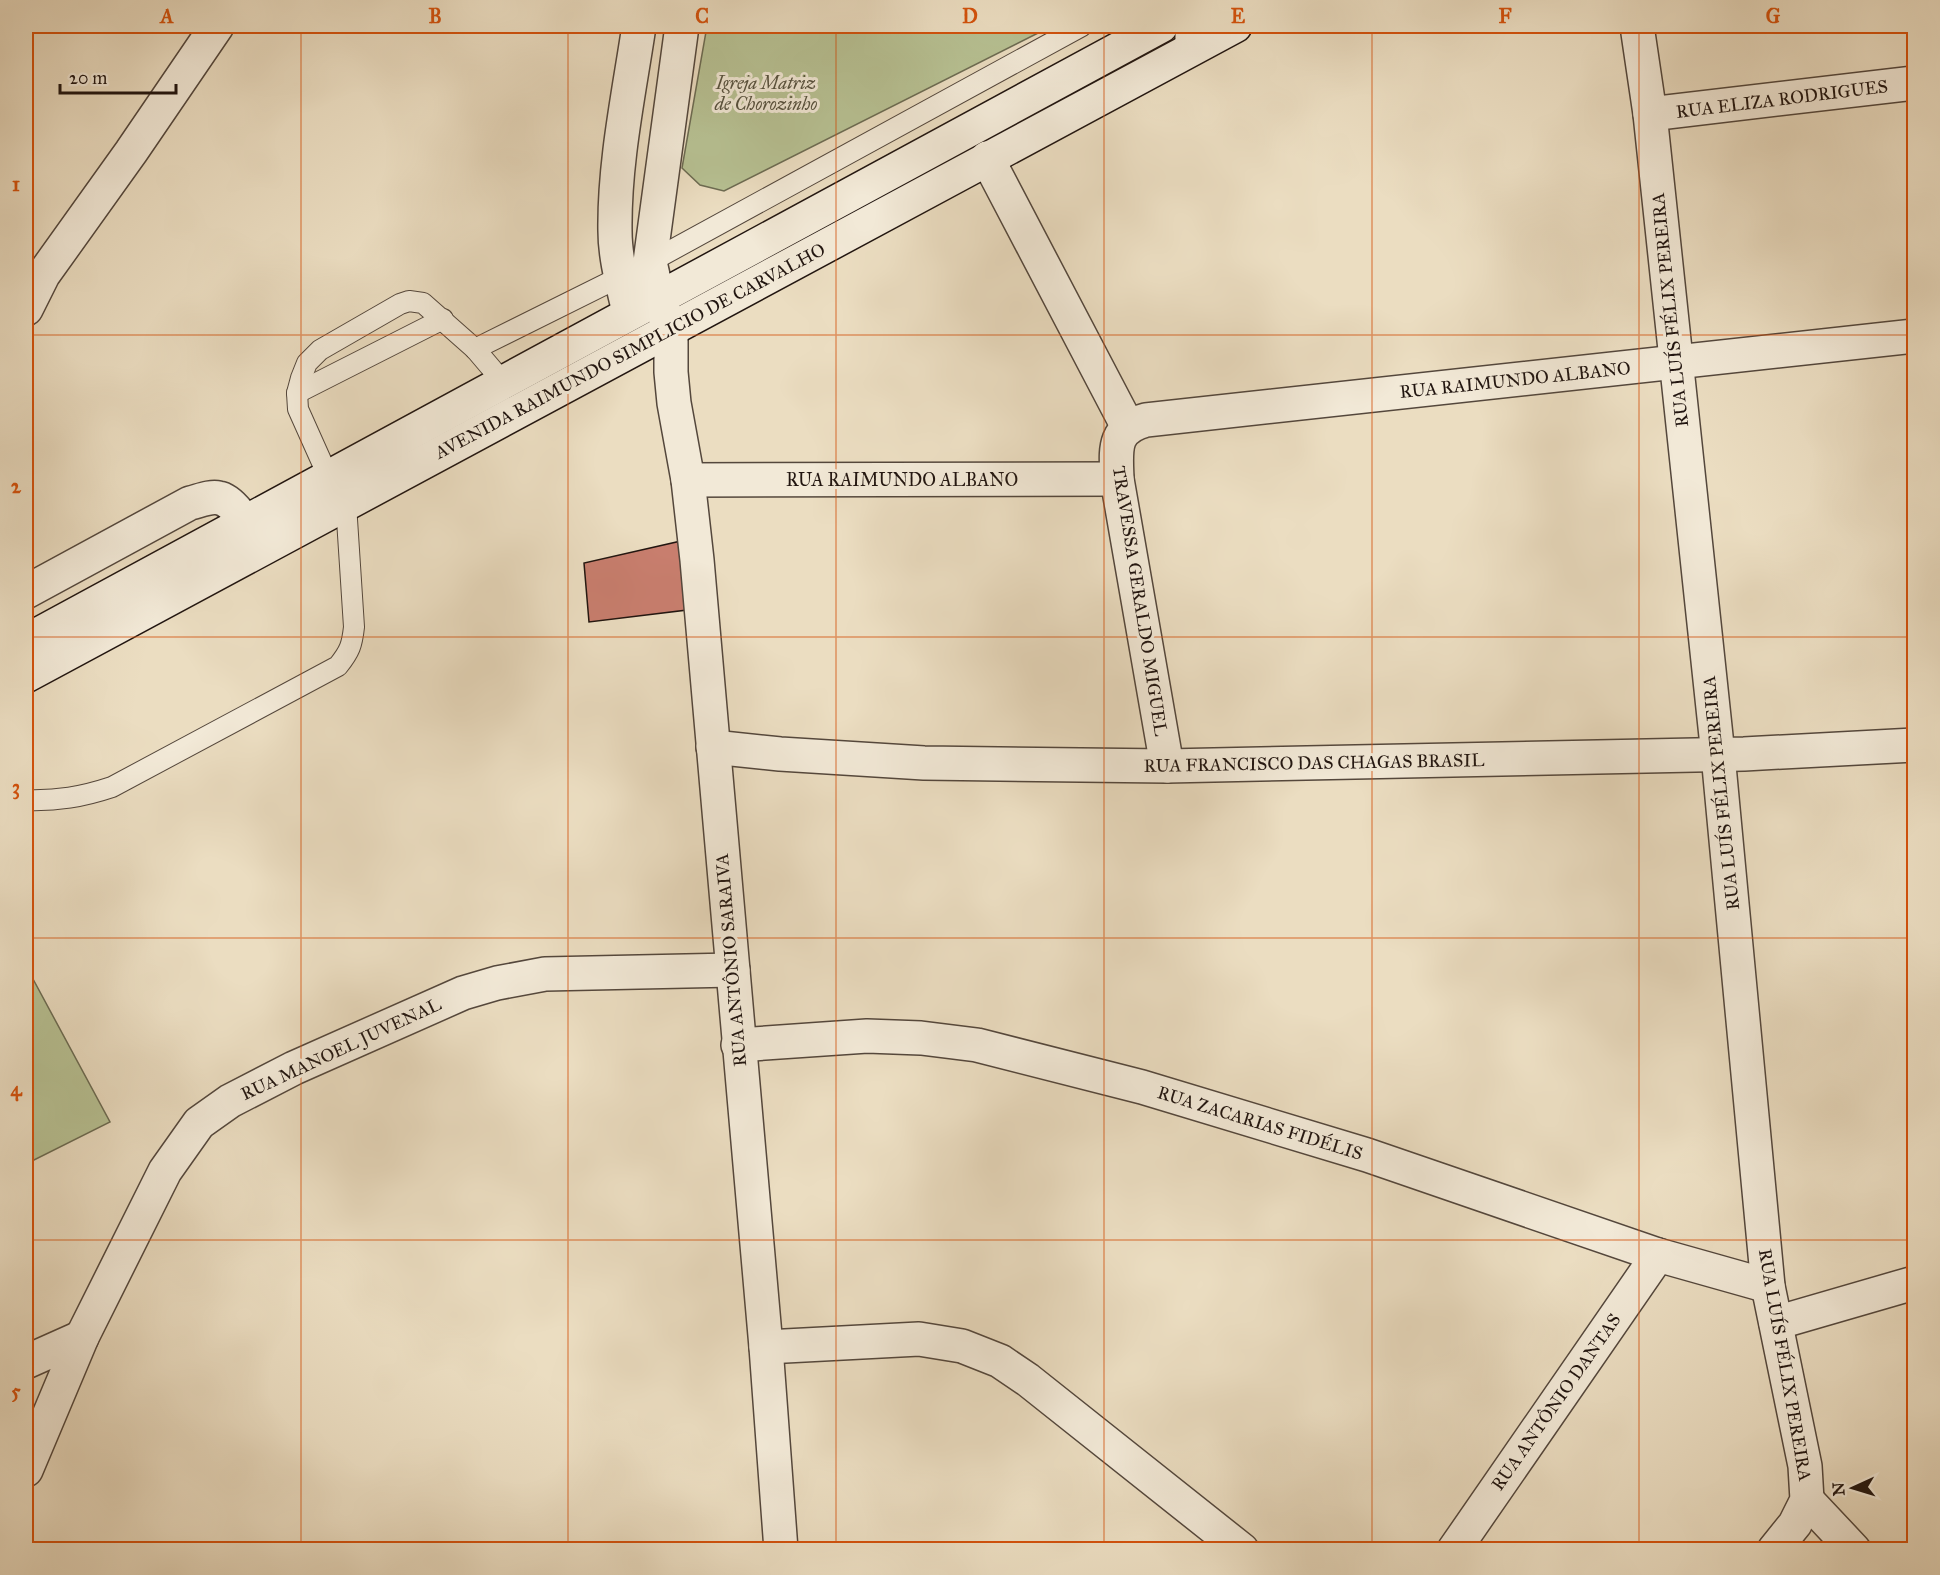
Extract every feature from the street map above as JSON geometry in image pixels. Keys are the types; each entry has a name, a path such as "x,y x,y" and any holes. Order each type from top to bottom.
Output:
{"street":[{"path":"26,309 34,271 131,152 217,26"},
{"path":"639,26 616,198 615,233 629,312 643,345 671,372"},
{"name":"RUA ANTÔNIO SARAIVA","path":"682,26 650,262 658,298 671,330 674,403 688,480 697,560 766,1347 781,1550"},
{"name":"AVENIDA RAIMUNDO SIMPLICIO DE CARVALHO","path":"26,641 629,312 1161,26"},
{"name":"AVENIDA RAIMUNDO SIMPLICIO DE CARVALHO","path":"26,676 987,158 1192,36 1234,26"},
{"name":"RUA LUÍS FÉLIX PEREIRA","path":"1637,26 1650,114 1718,755 1768,1286 1805,1467 1806,1500 1795,1524 1774,1550"},
{"name":"RUA ELIZA RODRIGUES","path":"1650,114 1914,83"},
{"path":"987,158 1124,431"},
{"name":"RUA RAIMUNDO ALBANO","path":"1124,431 1146,420 1914,336"},
{"name":"TRAVESSA GERALDO MIGUEL","path":"1124,431 1116,460 1117,479 1167,766"},
{"name":"RUA RAIMUNDO ALBANO","path":"688,480 1117,479"},
{"path":"26,592 190,503 206,499 220,498 229,503 245,522 262,549"},
{"name":"RUA FRANCISCO DAS CHAGAS BRASIL","path":"713,747 780,754 924,763 1167,766 1718,755 1914,745"},
{"name":"RUA MANOEL JUVENAL","path":"26,1470 82,1337 165,1171 199,1123 230,1101 294,1068 463,993 497,983 545,974 733,970"},
{"name":"RUA ZACARIAS FIDÉLIS","path":"738,1045 867,1036 921,1038 977,1045 1142,1087 1367,1155 1658,1255 1768,1286"},
{"name":"RUA ANTÔNIO DANTAS","path":"1454,1550 1658,1255"},
{"path":"1776,1323 1914,1283"},
{"path":"26,1362 82,1337"},
{"path":"766,1347 919,1339 962,1346 1000,1361 1028,1380 1242,1550"},
{"path":"1806,1500 1854,1550"}],"lane":[{"path":"475,349 650,262 1082,26"},
{"path":"328,476 298,409 297,393 308,363 320,350 400,304 416,300 423,303 475,349 503,382"},
{"path":"297,393 443,319"},
{"path":"26,800 47,801 82,797 112,787 338,666 348,653 354,627 346,504"}],"green space":[{"name":"Igreja Matriz de Chorozinho","path":"707,26 1052,26 724,191 700,185 682,168"},
{"path":"26,966 110,1122 26,1164"}],"building":[{"path":"681,541 687,610 589,622 584,563"}]}
